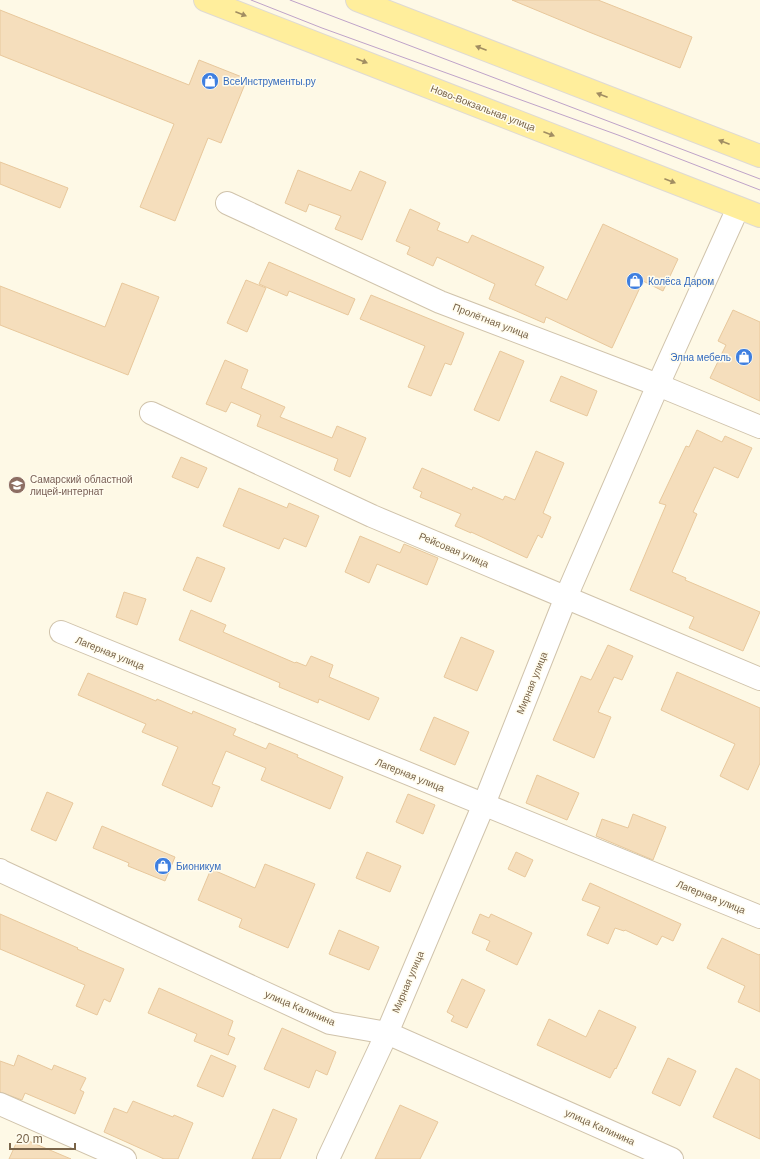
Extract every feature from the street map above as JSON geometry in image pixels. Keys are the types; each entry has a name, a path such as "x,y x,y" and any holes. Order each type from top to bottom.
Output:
{"main road":[{"name":"Ново-Вокзальная улица","path":"205,0 760,216"},
{"path":"357,0 758,151"}],"street":[{"name":"Пролётная улица","path":"227,203 440,302 658,385 760,427"},
{"name":"Мирная улица","path":"328,1159 387,1033 484,804 566,597 658,385 738,208"},
{"name":"Рейсовая улица","path":"151,413 372,516 760,679"},
{"name":"Лагерная улица","path":"61,632 760,917"},
{"name":"улица Калинина","path":"0,870 330,1023 387,1033 672,1159"},
{"path":"0,1104 125,1159"}],"building":[{"path":"512,0 598,0 692,37 680,68"},
{"path":"0,10 189,85 199,60 247,79 221,143 208,138 175,221 140,207 174,124 0,55"},
{"path":"0,162 68,188 60,208 0,184"},
{"path":"298,170 351,191 360,171 386,182 362,240 335,229 341,216 309,204 306,212 285,203"},
{"path":"410,209 440,223 437,230 468,243 472,235 544,267 535,285 567,300 603,224 678,259 663,291 643,281 612,348 546,317 544,323 489,299 495,284 437,257 433,266 407,254 410,247 396,241"},
{"path":"269,262 355,299 348,315 289,291 287,296 259,284"},
{"path":"246,280 266,288 247,332 227,323"},
{"path":"122,283 159,297 128,375 0,325 0,286 105,327"},
{"path":"371,295 464,333 451,365 445,363 431,396 408,387 425,346 360,319"},
{"path":"733,310 760,322 760,401 710,378 726,345 718,341"},
{"path":"500,351 524,361 499,421 474,410"},
{"path":"225,360 248,370 241,388 285,407 280,417 332,438 337,426 366,438 350,477 334,470 338,459 257,426 261,415 231,402 226,412 206,404"},
{"path":"561,376 597,391 587,416 550,401"},
{"path":"697,430 722,442 725,436 752,448 738,478 714,467 693,512 697,514 672,572 686,578 685,580 760,612 743,651 689,628 694,617 630,590 666,505 659,503 686,446 689,447"},
{"path":"536,451 564,463 543,513 551,517 542,538 538,535 527,558 455,526 461,514 420,497 422,492 413,488 422,468 472,490 473,487 503,500 505,496 515,500"},
{"path":"181,457 207,468 198,488 172,477"},
{"path":"239,488 287,508 289,503 319,516 306,547 284,538 279,549 223,526"},
{"path":"360,536 400,553 404,544 438,558 427,585 377,564 369,583 345,572"},
{"path":"197,557 225,568 211,602 183,590"},
{"path":"124,592 146,599 137,625 116,617"},
{"path":"191,610 226,625 223,632 295,663 296,662 306,666 311,656 333,665 329,677 379,698 369,720 319,699 318,703 279,687 280,683 179,640"},
{"path":"461,637 494,651 477,691 444,677"},
{"path":"608,645 633,656 622,680 614,677 598,712 611,717 594,758 553,740 581,676 591,680"},
{"path":"677,672 760,708 760,763 748,790 720,776 735,744 661,710"},
{"path":"88,673 156,701 157,699 192,714 193,711 236,729 233,735 266,749 269,743 298,755 297,757 343,777 330,809 261,780 266,768 226,751 212,784 220,787 212,807 162,785 178,747 142,732 146,724 78,695"},
{"path":"434,717 469,732 455,765 420,750"},
{"path":"537,775 579,793 567,820 526,803"},
{"path":"47,792 73,803 56,841 31,830"},
{"path":"408,794 435,805 423,834 396,822"},
{"path":"633,814 666,827 653,860 596,836 602,819 628,828"},
{"path":"102,826 175,857 165,881 128,866 129,863 93,848"},
{"path":"367,852 401,866 390,892 356,878"},
{"path":"516,852 533,860 525,877 508,869"},
{"path":"265,864 315,884 288,948 239,927 242,919 198,900 211,869 255,888"},
{"path":"590,883 681,924 673,941 662,936 657,945 625,930 615,928 608,944 587,935 600,907 582,900"},
{"path":"0,914 124,969 110,1002 104,999 97,1015 76,1006 85,985 0,949"},
{"path":"480,914 489,918 491,914 532,933 517,965 486,950 490,941 472,933"},
{"path":"339,930 379,947 369,970 329,954"},
{"path":"722,938 759,955 760,954 760,1012 738,1002 745,986 707,968"},
{"path":"462,979 485,990 467,1028 451,1021 454,1016 447,1012"},
{"path":"159,988 233,1021 228,1035 235,1038 228,1055 194,1041 197,1034 148,1013"},
{"path":"599,1010 636,1027 616,1069 615,1068 610,1078 537,1045 549,1019 586,1037"},
{"path":"282,1028 336,1052 327,1075 316,1070 309,1088 264,1069"},
{"path":"18,1055 52,1070 54,1065 86,1078 80,1090 84,1092 75,1114 25,1093 22,1100 0,1092 0,1061 14,1066"},
{"path":"211,1055 236,1066 223,1097 197,1086"},
{"path":"668,1058 696,1071 680,1106 652,1093"},
{"path":"736,1068 760,1080 760,1139 713,1117"},
{"path":"133,1101 173,1117 174,1115 193,1123 178,1159 164,1159 104,1132 114,1108 127,1113"},
{"path":"400,1105 438,1122 420,1159 375,1159"},
{"path":"273,1109 297,1119 280,1159 252,1159"},
{"path":"19,1137 71,1159 9,1159"}],"tram line":[{"path":"251,0 322,28 618,135 760,190"},
{"path":"290,0 760,179"}],"place":[{"name":"ВсеИнструменты.ру","path":"210,81"},
{"name":"Колёса Даром","path":"635,281"},
{"name":"Элна мебель","path":"744,357"},
{"name":"Самарский областной лицей-интернат","path":"17,485"},
{"name":"Бионикум","path":"163,866"}]}
